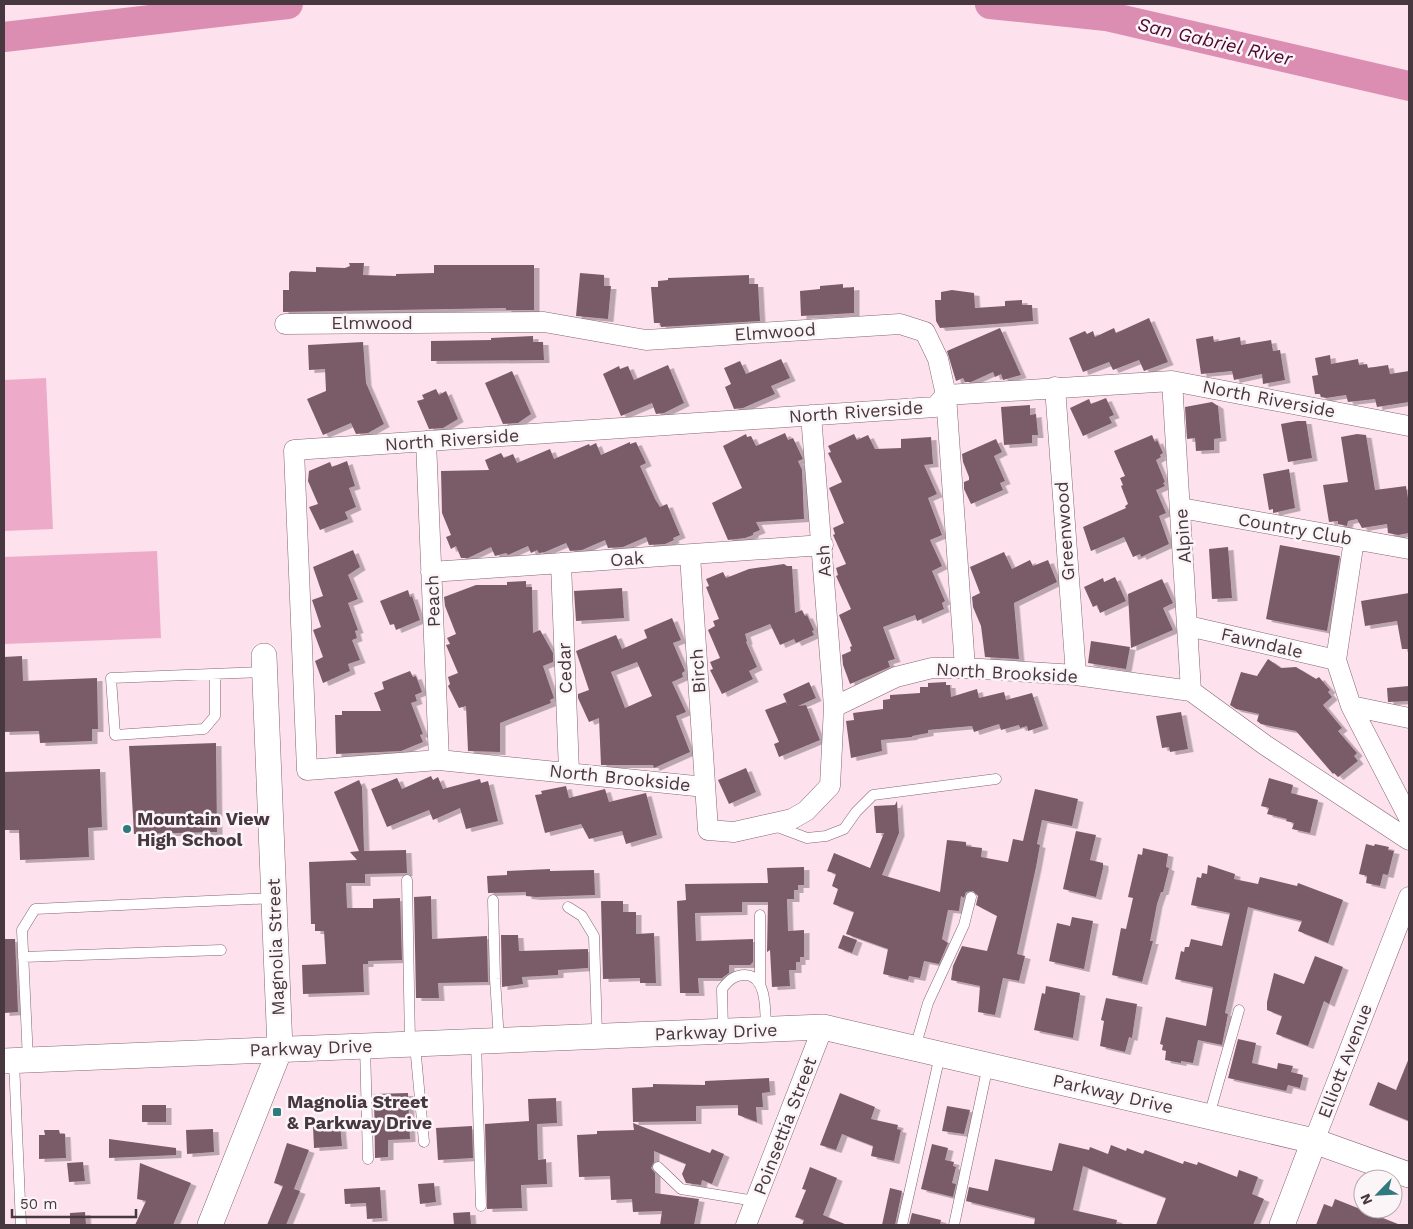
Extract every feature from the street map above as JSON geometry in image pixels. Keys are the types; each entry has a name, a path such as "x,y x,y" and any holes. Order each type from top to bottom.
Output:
{"street":[{"name":"Elmwood","path":"285,324 544,322 646,340 900,324 925,332 938,359 946,396 965,668"},
{"name":"North Riverside","path":"307,770 294,450 935,407 946,396 1055,387 1172,381 1409,426"},
{"name":"Alpine","path":"1172,381 1191,692"},
{"name":"Greenwood","path":"1055,387 1076,676"},
{"name":"Ash","path":"811,415 823,545 834,707"},
{"name":"Peach","path":"426,441 439,760"},
{"name":"Country Club","path":"1181,508 1409,549"},
{"path":"1354,540 1336,660 1351,706 1409,818"},
{"name":"Oak","path":"432,572 823,545"},
{"name":"Birch","path":"690,555 705,787"},
{"name":"Cedar","path":"561,563 569,772"},
{"name":"Fawndale","path":"1188,626 1336,660"},
{"name":"Magnolia Street","path":"210,1225 280,1049 265,664"},
{"name":"North Brookside","path":"307,770 439,760 705,787 708,830 734,832 792,818 806,811 830,786 834,707 896,677 932,668 965,668 1076,676 1191,692 1265,745 1409,840"},
{"path":"1351,706 1409,718"},
{"name":"Elliott Avenue","path":"1282,1225 1409,897"},
{"name":"Parkway Drive","path":"15,1061 824,1027 1314,1141 1409,1175"},
{"name":"Poinsettia Street","path":"746,1225 824,1027"}],"lane":[{"path":"215,674 215,716 204,729 115,735 111,678 215,674 265,664"},
{"path":"769,824 807,838 826,836 844,829 856,812 873,795 996,779"},
{"path":"407,880 412,1044 424,1142"},
{"path":"915,1048 928,1003 964,925 971,897"},
{"path":"21,1225 15,1061 23,957 22,930 35,908 274,898"},
{"path":"481,1206 488,1041 495,979 493,900"},
{"path":"568,907 582,916 594,936 597,1036"},
{"path":"760,915 760,984 763,992 766,1030"},
{"path":"23,957 221,950"},
{"path":"723,1032 722,989 727,982 743,975 751,976 760,984"},
{"path":"1209,1117 1239,1010"},
{"path":"365,1046 368,1158"},
{"path":"902,1225 940,1054"},
{"path":"954,1225 988,1065"},
{"path":"658,1167 681,1189 755,1201"}],"shaded area":[{"path":"46,378 53,529 4,531 4,380"},
{"path":"157,551 161,638 4,644 4,557"}],"building":[{"path":"349,263 364,263 363,275 396,276 396,274 434,273 434,265 534,265 534,310 506,310 506,308 283,312 283,290 289,290 289,273 291,271 316,272 316,267 345,268 350,266"},
{"path":"580,273 604,275 604,286 611,286 608,319 576,316"},
{"path":"749,275 749,284 758,284 760,321 661,327 660,323 654,323 651,287 658,287 658,281 668,280 668,278"},
{"path":"843,284 843,288 854,287 854,313 801,316 800,291 820,289 820,286"},
{"path":"952,290 974,293 975,308 1005,306 1005,301 1022,300 1022,305 1032,305 1033,321 940,328 936,321 935,300 941,300 941,292"},
{"path":"1149,318 1168,362 1144,371 1139,360 1113,370 1109,362 1083,372 1069,338 1085,331 1087,334 1093,331 1095,337 1114,328 1116,333"},
{"path":"1000,328 1021,375 1003,380 1001,374 995,377 993,372 971,382 965,382 963,378 956,381 947,351"},
{"path":"533,336 533,342 543,342 544,360 431,361 431,341 491,340 491,338"},
{"path":"1213,336 1214,342 1240,337 1241,345 1271,340 1273,351 1280,350 1285,380 1263,384 1262,374 1234,380 1232,371 1201,374 1196,339"},
{"path":"363,342 366,383 384,424 368,433 356,434 351,423 323,435 307,399 326,391 325,369 309,370 308,345"},
{"path":"1330,355 1331,364 1358,359 1359,365 1367,364 1368,368 1388,365 1390,374 1409,371 1409,402 1377,407 1375,399 1348,402 1346,395 1326,398 1321,397 1320,394 1315,394 1312,376 1318,375 1315,358"},
{"path":"781,359 790,378 771,386 775,394 743,408 734,409 725,387 731,384 724,368 740,361 746,374"},
{"path":"668,365 684,403 664,413 656,414 652,403 621,416 603,374 619,366 620,369 628,366 634,380"},
{"path":"512,371 531,414 518,423 503,424 485,383"},
{"path":"436,389 439,395 446,391 458,419 443,428 429,429 417,401 424,399 422,395"},
{"path":"1106,398 1114,415 1109,417 1112,423 1083,436 1070,408 1089,399 1091,404"},
{"path":"1212,402 1218,406 1221,438 1214,439 1214,450 1196,451 1195,438 1187,439 1185,407"},
{"path":"1030,405 1030,415 1036,414 1038,435 1032,435 1032,443 1004,445 1001,407"},
{"path":"1306,421 1312,458 1288,462 1281,424"},
{"path":"785,433 788,440 793,438 803,459 798,461 802,470 804,519 756,522 760,530 753,533 753,535 728,540 712,503 742,488 723,446 746,434 747,437 751,436 756,446"},
{"path":"854,434 857,440 868,435 875,449 901,448 901,439 931,437 933,464 924,465 937,494 928,498 942,535 930,540 942,566 932,571 945,601 942,603 944,609 917,621 915,615 883,627 895,659 888,661 890,667 850,684 843,665 842,655 851,651 850,647 852,646 839,615 851,609 836,576 838,575 836,568 846,564 833,535 835,534 833,528 844,523 829,488 842,482 828,453 831,452 828,446"},
{"path":"1357,434 1366,435 1375,490 1406,486 1409,504 1409,533 1398,535 1388,533 1387,524 1362,528 1357,519 1348,521 1347,526 1338,524 1338,521 1329,522 1323,485 1348,482 1341,437"},
{"path":"1152,435 1155,442 1157,440 1163,453 1156,460 1165,486 1156,490 1166,513 1159,516 1169,544 1141,557 1140,554 1133,557 1124,537 1091,551 1083,527 1126,508 1125,506 1128,504 1120,478 1125,476 1114,451"},
{"path":"996,439 1002,452 994,456 1005,481 1000,483 1003,490 971,504 964,489 964,482 969,480 969,477 962,454"},
{"path":"630,442 630,444 636,442 646,463 640,466 655,499 660,507 667,504 680,535 673,538 674,540 665,544 649,545 646,537 623,547 608,548 605,540 582,550 570,551 566,543 539,553 537,550 531,553 528,546 508,555 506,553 495,556 491,547 468,558 461,558 456,546 451,549 446,537 451,535 442,513 441,471 489,470 485,460 501,453 504,458 513,454 517,463 550,449 554,459 589,444 590,446 596,443 601,455"},
{"path":"347,461 355,486 349,488 356,507 345,512 348,519 320,530 309,507 318,504 308,481 309,471 330,462 332,467"},
{"path":"1289,469 1295,508 1273,513 1273,509 1269,510 1263,474"},
{"path":"1280,545 1340,556 1327,631 1266,619"},
{"path":"1228,547 1232,598 1212,599 1209,549"},
{"path":"353,550 360,567 348,575 358,599 348,603 358,630 355,631 357,638 352,640 360,660 348,664 350,671 323,683 315,661 323,657 313,630 321,627 312,600 323,596 313,567"},
{"path":"1004,552 1012,569 1030,560 1033,566 1048,560 1057,582 1014,603 1019,659 985,657 981,626 973,607 972,597 980,593 970,567"},
{"path":"784,564 792,566 795,613 802,610 805,616 807,615 814,630 812,631 814,635 796,643 794,639 780,645 770,624 745,634 746,642 757,667 749,671 753,679 722,694 710,670 713,669 710,662 720,658 708,630 715,626 713,621 719,619 706,587 709,586 706,579 723,572 726,578 749,569"},
{"path":"1115,577 1126,601 1100,613 1097,605 1093,607 1084,587 1103,578 1104,582"},
{"path":"1162,579 1173,603 1163,608 1173,630 1131,648 1128,594"},
{"path":"526,581 526,587 532,587 533,633 540,630 553,653 553,662 543,666 554,698 550,700 551,703 500,723 500,752 468,751 466,706 459,708 448,686 450,684 448,677 458,673 446,645 450,644 447,638 456,634 445,606 444,597 476,585 507,585 507,582"},
{"path":"622,588 624,618 576,621 574,591"},
{"path":"408,590 420,620 396,630 394,624 390,625 380,601"},
{"path":"1409,593 1409,649 1402,649 1397,621 1365,626 1361,601"},
{"path":"672,618 681,640 673,643 685,671 682,673 683,677 672,682 686,712 676,716 690,752 654,768 653,765 601,765 599,718 589,722 578,698 578,694 589,690 576,651 616,635 622,649 647,638 644,630","holes":["637,662 652,696 625,708 611,672"]},
{"path":"1091,641 1130,647 1126,669 1088,663"},
{"path":"22,656 23,681 97,678 98,729 92,729 92,741 40,743 39,731 4,732 4,657"},
{"path":"1268,659 1281,668 1296,667 1316,679 1319,677 1330,690 1328,692 1332,697 1323,705 1342,728 1338,731 1357,753 1354,756 1358,761 1338,777 1333,774 1296,731 1261,724 1257,721 1259,714 1236,709 1230,705 1241,672 1257,676"},
{"path":"410,671 413,677 416,676 422,692 415,695 417,701 411,703 423,734 420,735 423,742 401,751 336,754 335,715 342,715 342,711 381,711 374,693 384,689 382,682"},
{"path":"809,682 816,698 798,706 806,705 820,740 779,757 774,744 779,742 765,710 786,702 788,706 783,694"},
{"path":"946,682 946,685 950,685 951,697 977,689 979,698 1004,692 1006,700 1032,693 1043,726 1028,731 1027,726 1020,728 1019,725 1001,730 999,724 974,732 972,726 928,730 928,733 912,737 881,740 882,751 851,758 846,721 854,720 853,713 883,709 883,700 890,699 890,695 920,693 920,687 928,687 928,683"},
{"path":"1409,686 1409,701 1388,702 1387,688"},
{"path":"1181,712 1188,749 1170,752 1169,747 1162,748 1156,716"},
{"path":"216,743 217,832 134,834 129,746"},
{"path":"746,768 756,792 729,804 718,780"},
{"path":"100,769 102,827 88,828 89,857 20,860 19,830 4,830 4,772"},
{"path":"431,776 433,780 438,777 443,789 480,779 481,783 488,781 498,821 466,829 460,808 433,820 429,810 387,827 371,789 397,778 402,789"},
{"path":"1269,778 1293,785 1291,793 1318,800 1310,833 1292,829 1294,823 1286,821 1287,819 1267,814 1269,808 1261,806"},
{"path":"359,780 362,787 364,851 406,850 407,873 365,874 365,883 346,883 347,908 373,908 373,899 400,898 402,960 368,961 368,964 363,964 364,992 303,994 302,965 326,964 324,931 315,931 315,924 311,924 309,862 357,860 350,852 359,851 334,792"},
{"path":"566,786 569,798 605,789 609,802 646,793 657,835 626,844 622,831 589,839 581,824 545,833 535,795 542,794 541,791"},
{"path":"1035,789 1078,799 1072,826 1042,820 1037,844 1040,845 1036,867 1017,954 1025,956 1019,981 1003,978 995,1015 978,1012 980,986 951,980 953,966 962,946 987,951 997,916 976,905 978,896 973,891 966,892 964,898 961,896 959,911 948,910 942,939 948,943 939,964 924,961 920,978 909,976 908,980 883,974 888,949 846,934 854,912 833,904 838,889 832,886 836,874 827,871 834,853 870,868 884,833 876,833 874,806 895,805 897,801 899,833 882,875 940,892 947,840 966,842 966,846 982,848 981,857 1008,862 1013,839 1023,841"},
{"path":"1076,831 1096,835 1090,860 1103,863 1103,868 1096,897 1063,889"},
{"path":"1366,844 1389,847 1388,850 1394,851 1388,875 1383,874 1380,886 1366,883 1367,876 1359,874"},
{"path":"1143,848 1168,854 1166,867 1169,868 1163,892 1161,892 1157,904 1150,941 1153,941 1142,982 1112,975 1121,928 1126,929 1133,898 1128,897 1138,854 1142,855"},
{"path":"1208,865 1235,874 1234,879 1258,884 1260,877 1297,886 1298,883 1343,900 1328,943 1298,931 1302,921 1248,907 1225,1013 1228,1014 1222,1045 1198,1040 1193,1063 1181,1061 1181,1063 1165,1060 1166,1051 1162,1050 1163,1045 1160,1044 1166,1017 1206,1026 1213,987 1175,979 1181,951 1184,952 1185,947 1189,947 1191,939 1222,946 1230,913 1191,905 1197,877 1201,878 1202,873 1207,874"},
{"path":"804,867 804,885 798,885 798,890 794,890 794,899 787,899 788,931 804,930 804,957 800,957 800,962 796,962 796,970 789,970 790,986 772,987 770,950 767,952 768,902 742,902 742,912 695,913 696,941 753,939 753,962 750,965 729,965 729,973 722,978 698,978 699,993 680,993 677,901 686,900 685,884 768,883 767,868"},
{"path":"550,869 550,871 594,870 595,895 536,897 526,896 526,892 488,893 487,876 507,875 507,871"},
{"path":"431,896 432,939 487,936 488,982 438,983 439,998 416,998 414,897"},
{"path":"601,901 623,901 623,912 636,912 636,934 654,933 656,983 640,983 640,978 603,979"},
{"path":"1072,917 1093,921 1084,969 1049,961 1057,923 1070,926"},
{"path":"501,935 518,935 519,951 588,949 588,968 558,970 558,975 522,977 523,984 502,987"},
{"path":"843,935 857,940 852,953 838,948"},
{"path":"4,939 15,939 18,1012 4,1013"},
{"path":"1315,956 1343,967 1329,1004 1324,1001 1308,1046 1276,1034 1282,1016 1267,1010 1267,1002 1274,973 1304,984"},
{"path":"1046,986 1080,993 1073,1038 1034,1030 1042,993 1045,994"},
{"path":"1106,998 1137,1004 1132,1038 1129,1037 1125,1052 1100,1046 1104,1021 1101,1020"},
{"path":"1238,1039 1256,1043 1252,1063 1277,1069 1278,1063 1293,1066 1291,1072 1303,1075 1300,1088 1288,1085 1286,1091 1228,1078"},
{"path":"1409,1058 1409,1121 1369,1105 1378,1082 1396,1090"},
{"path":"769,1078 770,1092 762,1093 763,1107 756,1107 757,1122 738,1115 738,1105 696,1106 696,1121 633,1122 632,1088 653,1087 653,1084 705,1085 705,1081"},
{"path":"408,1093 410,1139 388,1140 388,1157 375,1158 374,1094"},
{"path":"840,1093 875,1107 871,1119 898,1125 897,1129 901,1130 894,1161 871,1156 873,1146 842,1134 836,1150 820,1145"},
{"path":"556,1098 557,1123 537,1124 538,1160 546,1159 547,1184 521,1185 522,1208 487,1209 485,1124 529,1121 528,1099"},
{"path":"142,1105 166,1105 166,1122 142,1122"},
{"path":"947,1106 970,1110 964,1134 942,1131"},
{"path":"633,1123 710,1153 712,1149 724,1154 712,1184 702,1180 701,1185 686,1183 682,1174 686,1164 654,1151 654,1162 651,1168 655,1173 655,1193 699,1199 694,1225 660,1225 662,1211 633,1212 632,1199 611,1200 610,1176 579,1177 577,1135 597,1134 597,1131 634,1130"},
{"path":"340,1124 342,1146 314,1148 313,1126"},
{"path":"472,1126 473,1158 438,1160 436,1128"},
{"path":"213,1129 214,1152 187,1154 186,1130"},
{"path":"44,1130 59,1130 60,1134 65,1134 66,1158 39,1159 39,1135 45,1135"},
{"path":"109,1139 176,1148 176,1155 109,1158"},
{"path":"287,1143 309,1150 294,1189 300,1191 286,1225 267,1225 283,1186 274,1183"},
{"path":"1059,1143 1089,1150 1090,1147 1108,1154 1111,1145 1126,1151 1127,1148 1143,1154 1145,1150 1183,1164 1184,1161 1197,1165 1198,1162 1237,1177 1239,1170 1258,1177 1252,1194 1264,1199 1253,1225 1156,1225 1166,1198 1083,1166 1073,1210 1117,1220 1116,1225 1034,1225 1035,1218 966,1201 969,1187 988,1191 995,1159 1052,1171"},
{"path":"932,1144 948,1148 945,1160 954,1162 953,1166 956,1167 952,1183 956,1184 953,1197 921,1189"},
{"path":"83,1162 85,1181 69,1182 67,1163"},
{"path":"140,1163 191,1183 173,1225 135,1225 146,1201 137,1199"},
{"path":"810,1167 837,1178 823,1215 847,1225 802,1225 804,1220 795,1217 806,1190 802,1189"},
{"path":"434,1183 436,1202 420,1204 418,1184"},
{"path":"380,1187 382,1218 367,1219 366,1203 345,1204 344,1189"},
{"path":"890,1188 902,1191 895,1225 882,1225"},
{"path":"1335,1199 1353,1206 1353,1219 1385,1219 1398,1224 1316,1225 1324,1204 1332,1207"},
{"path":"85,1212 86,1225 70,1225 70,1213"},
{"path":"470,1212 471,1225 454,1225 453,1213"},
{"path":"912,1213 941,1220 940,1225 909,1225"}],"waterway":[{"name":"San Gabriel River","path":"4,37 288,4"},
{"name":"San Gabriel River","path":"990,4 1106,16 1409,86"}],"place":[{"name":"Mountain View High School","path":"127,829"},
{"name":"Magnolia Street & Parkway Drive","path":"277,1112"}]}
